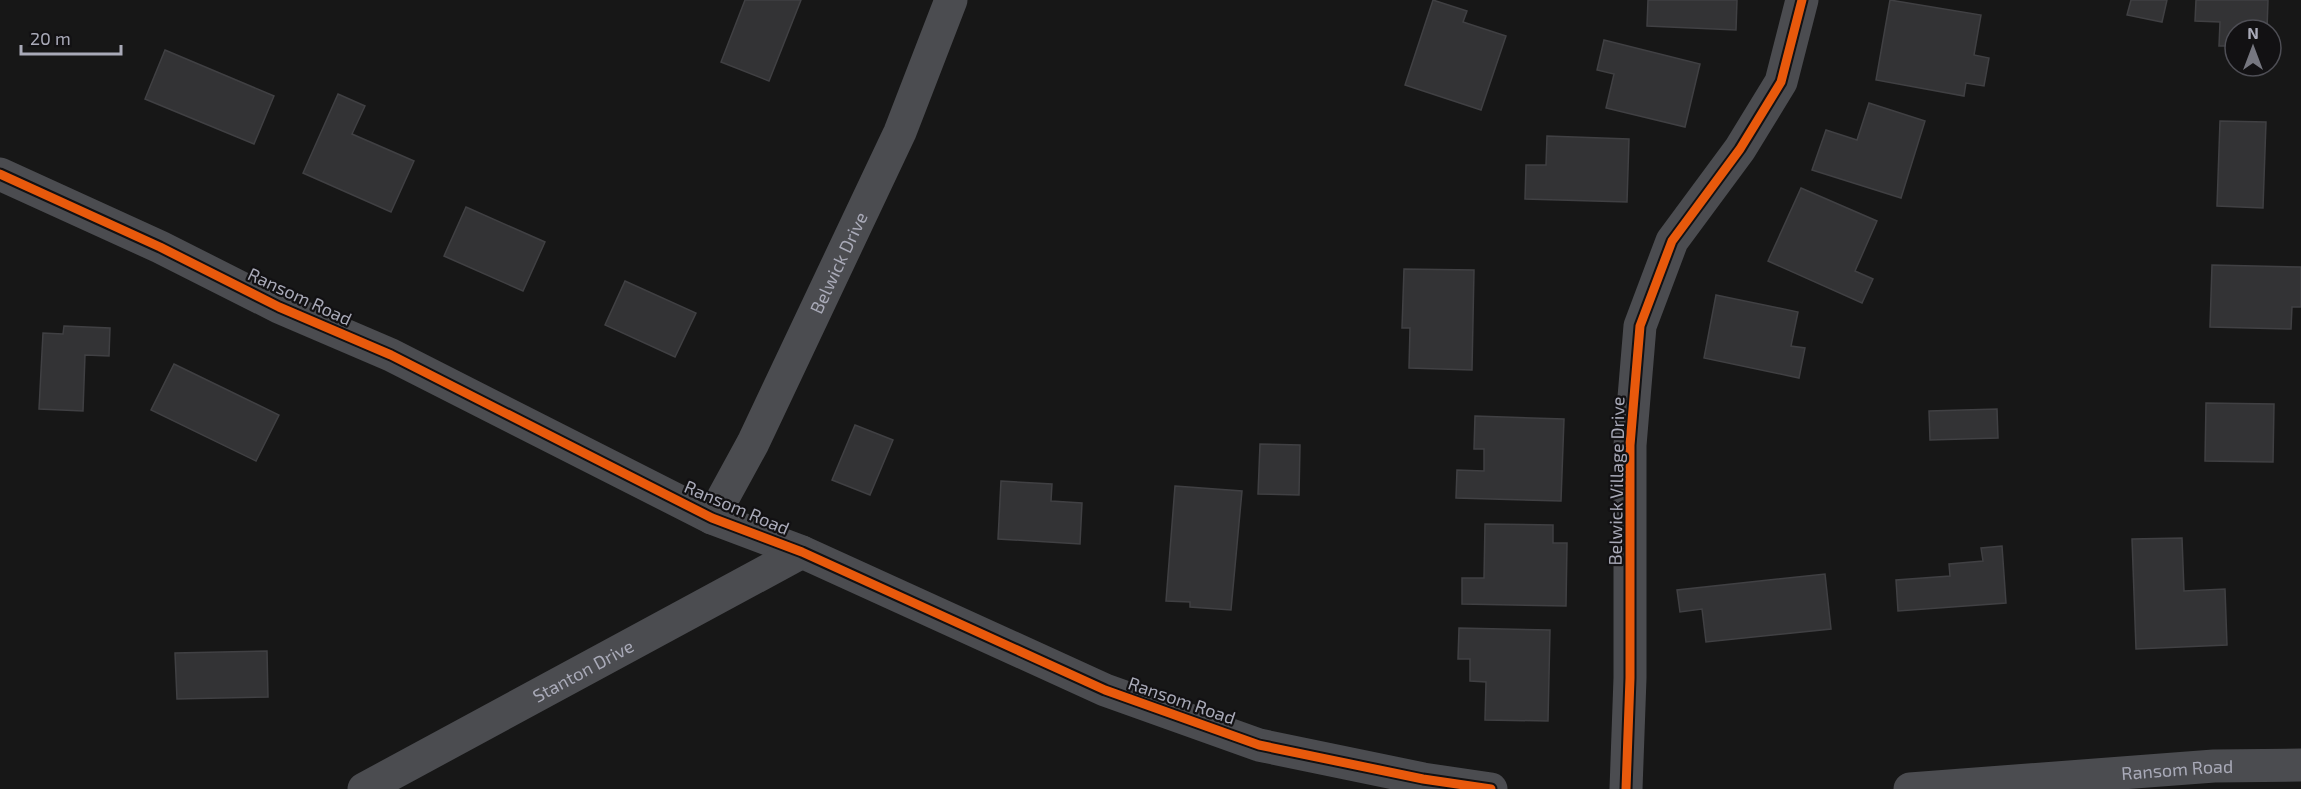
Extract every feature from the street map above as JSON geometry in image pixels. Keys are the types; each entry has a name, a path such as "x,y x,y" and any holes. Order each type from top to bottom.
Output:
{"street":[{"name":"Belwick Drive","path":"712,518 753,443 900,132 951,0"},
{"name":"Belwick Village Drive","path":"1626,789 1630,678 1629,445 1640,326 1672,241 1740,149 1781,82 1802,0"},
{"name":"Ransom Road","path":"0,174 160,247 279,306 392,355 712,518 802,552 1105,690 1259,745 1423,779 1491,789"},
{"name":"Stanton Drive","path":"364,789 802,552"},
{"name":"Ransom Road","path":"1910,789 2214,766 2301,765"}],"building":[{"path":"745,0 801,0 769,81 721,62"},
{"path":"1433,0 1467,11 1463,22 1506,36 1481,110 1405,85"},
{"path":"1648,0 1737,0 1736,30 1647,26"},
{"path":"1890,0 1981,15 1974,55 1989,58 1984,86 1966,83 1964,96 1876,80"},
{"path":"2131,0 2167,0 2162,22 2127,15"},
{"path":"2196,0 2268,0 2267,18 2223,18 2223,46 2219,46 2220,22 2195,21"},
{"path":"1604,40 1700,64 1685,127 1606,108 1614,74 1597,70"},
{"path":"165,50 274,96 254,144 145,99"},
{"path":"338,94 365,106 352,134 414,161 391,212 303,173"},
{"path":"1869,103 1925,121 1901,198 1812,170 1826,130 1857,140"},
{"path":"2220,121 2266,122 2263,208 2217,206"},
{"path":"1547,136 1629,139 1627,202 1525,199 1526,165 1546,165"},
{"path":"1801,188 1877,221 1855,271 1873,279 1862,303 1768,261"},
{"path":"466,207 545,242 523,291 444,256"},
{"path":"2212,265 2301,267 2301,307 2292,307 2291,329 2210,327"},
{"path":"1404,269 1474,270 1472,370 1409,368 1410,328 1402,328"},
{"path":"625,281 696,313 675,357 605,325"},
{"path":"1716,295 1798,312 1791,346 1805,348 1799,378 1704,358"},
{"path":"64,326 110,328 109,356 85,355 83,411 39,409 43,333 63,334"},
{"path":"174,364 279,415 256,461 151,410"},
{"path":"2206,403 2274,404 2273,462 2205,461"},
{"path":"1997,409 1998,438 1930,440 1929,411"},
{"path":"1475,416 1564,419 1561,501 1456,498 1457,470 1484,471 1484,449 1474,449"},
{"path":"855,425 893,440 870,495 832,480"},
{"path":"1260,444 1300,445 1299,495 1258,494"},
{"path":"1001,481 1052,484 1051,501 1082,503 1080,544 998,539"},
{"path":"1175,486 1242,491 1231,610 1190,607 1190,602 1166,601"},
{"path":"1485,524 1553,525 1553,543 1567,543 1566,606 1462,604 1462,578 1484,578"},
{"path":"2182,538 2184,591 2225,589 2227,645 2136,649 2132,539"},
{"path":"2002,546 2006,603 1898,611 1896,580 1950,576 1949,564 1983,561 1981,548"},
{"path":"1825,574 1831,629 1706,642 1702,609 1680,612 1677,590"},
{"path":"1459,628 1550,630 1548,721 1485,720 1486,682 1470,681 1470,659 1458,659"},
{"path":"267,651 268,697 177,699 175,653"}],"cycle path":[{"path":"1626,789 1630,678 1630,445 1640,326 1672,241 1740,149 1781,82 1802,0"},
{"path":"0,174 160,247 279,307 391,355 712,518 802,552 1105,690 1259,745 1423,779 1491,789"}]}
